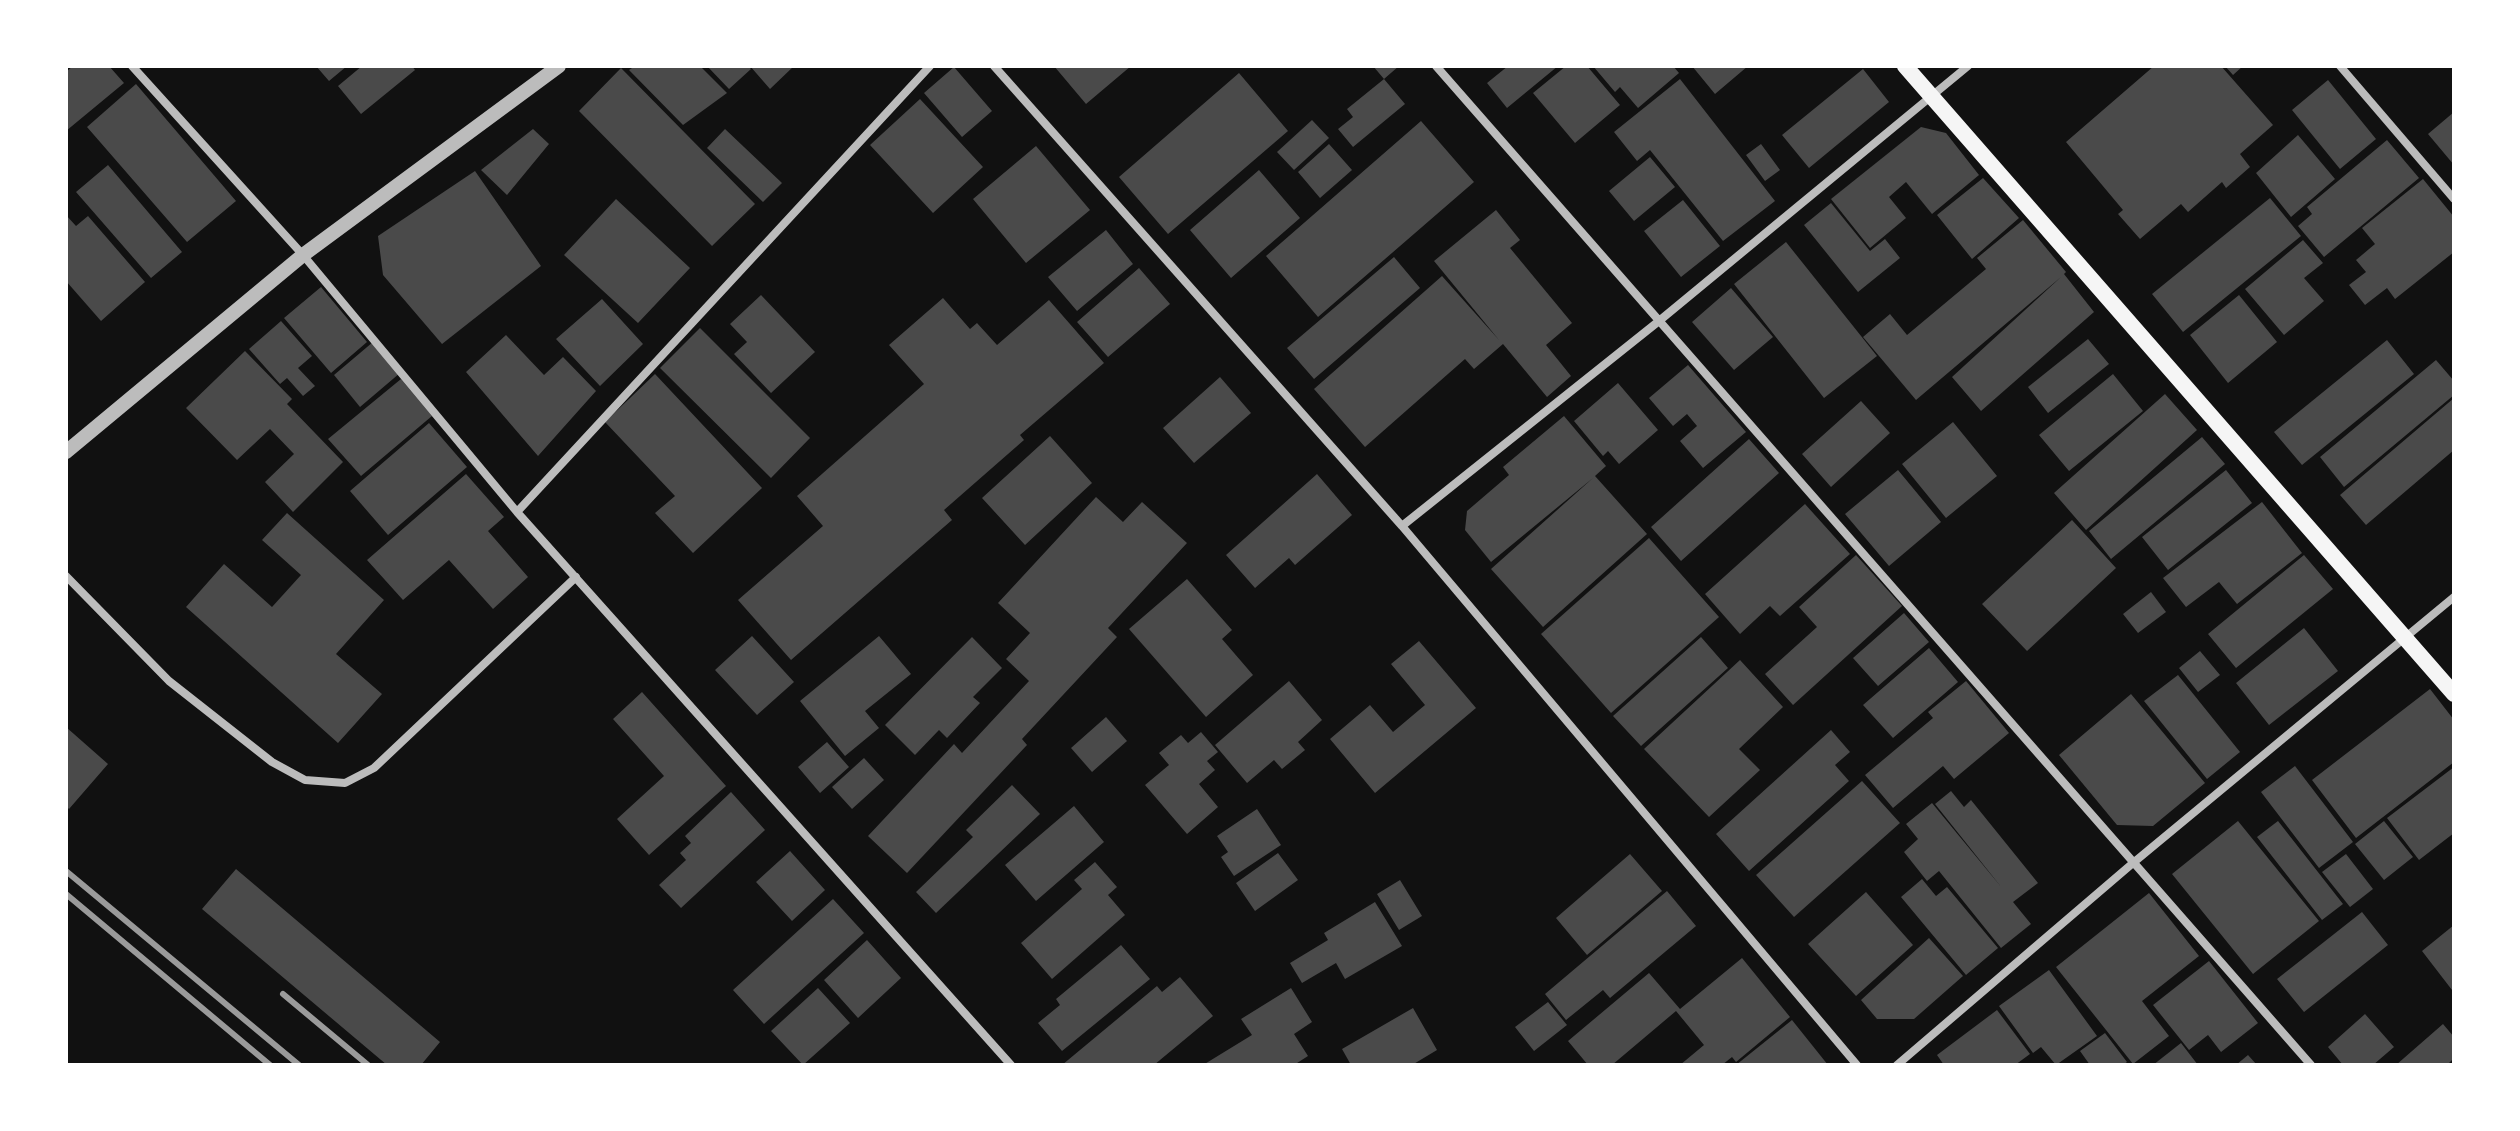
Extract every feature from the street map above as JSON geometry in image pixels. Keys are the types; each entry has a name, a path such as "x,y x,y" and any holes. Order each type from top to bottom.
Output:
{"main road":[{"path":"1905,66 2454,694"}],"street":[{"path":"132,66 303,255 517,512 1011,1065"},
{"path":"66,452 303,255 559,66"},
{"path":"517,512 930,66"},
{"path":"994,66 1402,526 1857,1065"},
{"path":"1436,66 2311,1065"},
{"path":"1402,526 1659,321 1968,66"},
{"path":"2340,66 2454,199"},
{"path":"66,576 169,681 272,762 305,780 345,783 374,768 576,577"},
{"path":"1897,1065 2133,863 2454,597"}],"building":[{"path":"73,66 109,66 124,83 66,131 66,72"},
{"path":"316,66 347,66 329,81"},
{"path":"362,66 412,66 415,70 361,114 338,86"},
{"path":"635,66 700,66 727,93 683,125 629,70"},
{"path":"707,66 748,66 751,69 729,89"},
{"path":"750,66 794,66 770,89"},
{"path":"1054,66 1131,66 1086,104"},
{"path":"1373,66 1399,66 1384,79"},
{"path":"1508,66 1558,66 1507,108 1487,83"},
{"path":"1566,66 1587,66 1620,105 1575,143 1533,93"},
{"path":"1593,66 1673,66 1679,73 1638,108 1620,87 1615,92"},
{"path":"1692,66 1748,66 1715,94"},
{"path":"2154,66 2221,66 2273,125 2240,154 2250,167 2226,188 2222,182 2188,212 2181,204 2140,239 2118,214 2123,210 2066,142"},
{"path":"2225,66 2243,66 2233,75"},
{"path":"954,67 992,111 962,137 924,93"},
{"path":"621,68 755,204 712,246 579,111"},
{"path":"1863,69 1889,102 1809,168 1782,135"},
{"path":"1239,73 1288,131 1168,234 1119,177"},
{"path":"1384,79 1405,104 1353,147 1338,129 1353,117 1347,109"},
{"path":"1680,79 1775,201 1723,241 1650,150 1637,161 1614,132"},
{"path":"2328,80 2376,139 2340,169 2292,110"},
{"path":"136,84 236,201 187,242 87,127"},
{"path":"920,99 983,167 933,213 870,145"},
{"path":"2454,112 2454,165 2428,134"},
{"path":"1312,120 1329,138 1294,170 1277,152"},
{"path":"1421,121 1474,182 1318,317 1266,256"},
{"path":"1921,127 1946,133 1979,175 1932,214 1906,182 1889,197 1906,218 1870,248 1831,199"},
{"path":"533,129 549,144 507,195 481,170"},
{"path":"725,129 782,183 763,202 707,148"},
{"path":"2298,135 2335,179 2291,217 2256,173"},
{"path":"2387,140 2419,178 2324,257 2298,226 2312,214 2307,207"},
{"path":"1329,144 1352,170 1320,198 1298,172"},
{"path":"1761,144 1780,170 1765,181 1746,155"},
{"path":"1036,146 1090,210 1026,263 973,199"},
{"path":"1650,157 1675,187 1634,221 1609,191"},
{"path":"108,165 182,252 151,278 76,192"},
{"path":"1259,170 1300,218 1231,278 1190,230"},
{"path":"475,171 541,266 442,344 383,275 378,236"},
{"path":"1983,178 2019,218 1972,259 1937,215"},
{"path":"2423,179 2454,217 2454,252 2395,299 2387,288 2365,305 2349,285 2366,272 2356,260 2375,244 2362,228"},
{"path":"2270,198 2301,236 2183,332 2152,294"},
{"path":"616,199 690,268 638,323 564,255"},
{"path":"1683,200 1720,246 1681,277 1644,231"},
{"path":"1831,203 1870,251 1885,239 1900,258 1858,292 1804,225"},
{"path":"1496,210 1520,240 1510,248 1572,323 1546,345 1571,376 1547,397 1503,344 1474,369 1465,359 1365,447 1314,389 1442,276 1499,340 1434,261"},
{"path":"66,215 76,226 88,216 145,282 101,321 66,281"},
{"path":"2023,220 2094,312 1981,411 1952,377 2061,277 1916,400 1863,337 1890,314 1907,335 1986,269 1977,258"},
{"path":"1106,230 1133,264 1077,311 1048,277"},
{"path":"2303,240 2323,263 2304,278 2324,301 2284,335 2245,289"},
{"path":"1786,242 1877,356 1824,398 1734,284"},
{"path":"1394,257 1420,288 1314,379 1287,348"},
{"path":"1139,268 1170,304 1108,357 1077,322"},
{"path":"321,287 367,342 331,373 284,318"},
{"path":"1731,288 1773,337 1734,370 1692,322"},
{"path":"761,295 815,352 771,393 734,354 747,342 730,324"},
{"path":"2239,295 2277,342 2228,383 2190,335"},
{"path":"943,298 970,329 977,323 997,345 1049,300 1104,363 1020,435 1024,440 944,510 952,520 791,660 738,600 823,526 797,496 924,384 889,345"},
{"path":"602,299 643,344 600,386 556,339"},
{"path":"281,321 312,356 298,368 315,386 303,396 287,378 280,384 249,349"},
{"path":"700,328 810,438 771,478 660,368"},
{"path":"506,335 544,375 563,357 596,391 538,456 466,372"},
{"path":"2088,339 2109,364 2048,413 2028,387"},
{"path":"2387,340 2414,374 2302,465 2274,432"},
{"path":"373,342 400,373 360,407 334,375"},
{"path":"245,351 292,399 287,404 343,462 293,512 265,482 294,454 270,429 237,460 186,408"},
{"path":"2436,360 2454,381 2454,395 2344,487 2320,457"},
{"path":"1688,365 1746,432 1703,468 1680,441 1697,426 1687,414 1673,426 1649,398"},
{"path":"655,374 762,488 693,553 655,513 675,496 605,422"},
{"path":"2113,374 2143,411 2069,471 2039,435"},
{"path":"1220,377 1251,413 1194,463 1163,428"},
{"path":"401,379 432,416 361,476 328,439"},
{"path":"1618,383 1658,430 1619,464 1608,451 1603,456 1574,421"},
{"path":"2165,394 2197,430 2086,530 2054,493"},
{"path":"2454,398 2454,450 2366,525 2340,495"},
{"path":"1861,401 1890,433 1831,487 1802,454"},
{"path":"1564,416 1606,466 1595,476 1647,534 1543,627 1491,569 1593,478 1491,562 1465,530 1467,511 1509,475 1503,467"},
{"path":"1953,422 1997,476 1946,518 1902,464"},
{"path":"429,423 467,467 388,535 350,491"},
{"path":"1050,436 1092,483 1025,545 982,498"},
{"path":"2202,437 2225,464 2111,559 2089,531"},
{"path":"1749,439 1779,473 1681,561 1651,527"},
{"path":"1898,470 1941,522 1889,566 1845,514"},
{"path":"2226,470 2252,503 2168,570 2142,537"},
{"path":"466,474 504,517 488,531 528,577 493,609 449,560 403,600 367,560"},
{"path":"1317,474 1352,515 1295,565 1289,558 1255,588 1226,555"},
{"path":"1096,497 1123,522 1142,502 1187,543 1108,628 1117,637 1022,739 1027,745 907,873 868,836 954,744 962,753 1029,681 1006,659 1030,633 998,603"},
{"path":"2262,502 2302,553 2237,604 2219,582 2186,607 2163,578"},
{"path":"1805,504 1850,554 1780,616 1770,606 1740,634 1705,594"},
{"path":"287,513 384,600 336,654 382,694 338,743 186,607 224,564 272,607 301,575 262,540"},
{"path":"2072,520 2116,568 2027,651 1982,604"},
{"path":"1649,538 1719,617 1611,713 1541,634"},
{"path":"1856,555 1902,606 1793,705 1765,674 1817,627 1799,607"},
{"path":"2304,555 2333,589 2236,668 2208,634"},
{"path":"1187,579 1232,630 1222,639 1253,675 1206,717 1129,629"},
{"path":"2151,592 2166,612 2138,633 2123,614"},
{"path":"1904,613 1929,642 1878,686 1853,658"},
{"path":"2304,628 2338,671 2269,725 2236,683"},
{"path":"752,636 794,682 757,715 715,670"},
{"path":"879,636 911,674 865,711 879,728 845,756 800,701"},
{"path":"972,637 1002,668 973,697 980,703 947,738 939,730 915,755 885,725"},
{"path":"1701,637 1728,668 1641,746 1613,716"},
{"path":"1419,641 1476,708 1375,793 1330,739 1370,705 1393,732 1425,705 1391,664"},
{"path":"1929,648 1958,682 1893,738 1863,705"},
{"path":"2200,651 2220,675 2198,692 2179,668"},
{"path":"1740,660 1783,707 1739,749 1760,770 1709,817 1644,749"},
{"path":"2178,675 2240,752 2207,779 2144,701"},
{"path":"1289,681 1322,720 1298,742 1305,750 1282,769 1274,760 1247,783 1215,745"},
{"path":"1966,681 2009,733 1954,779 1943,766 1893,808 1865,775 1933,718 1928,712"},
{"path":"2430,689 2454,720 2454,762 2356,838 2312,780"},
{"path":"642,692 726,786 649,855 617,819 664,776 613,719"},
{"path":"2131,694 2205,783 2153,826 2117,825 2059,755"},
{"path":"1106,717 1127,741 1092,772 1071,748"},
{"path":"66,727 108,764 69,809 66,806"},
{"path":"1831,730 1850,752 1835,765 1849,781 1749,871 1716,834"},
{"path":"1201,732 1218,752 1207,761 1215,770 1199,784 1218,807 1187,834 1145,785 1169,765 1159,753 1181,735 1188,743"},
{"path":"827,742 849,767 820,793 798,767"},
{"path":"864,758 884,780 852,809 832,787"},
{"path":"2295,766 2353,842 2319,868 2261,792"},
{"path":"2454,767 2454,833 2419,860 2387,818"},
{"path":"1862,781 1900,823 1794,917 1756,875"},
{"path":"1012,785 1040,814 936,913 916,892 973,837 966,830"},
{"path":"1951,791 1964,807 1971,800 2038,883 2013,902 2031,924 2001,948 1939,871 1927,881 1904,852 1918,839 1906,824 1932,803 2002,888 1935,804"},
{"path":"731,792 765,830 681,908 659,885 686,860 680,853 691,843 685,836"},
{"path":"1074,806 1104,842 1036,901 1005,865"},
{"path":"1257,809 1281,845 1234,876 1221,857 1228,852 1217,836"},
{"path":"2238,821 2319,921 2253,974 2172,874"},
{"path":"2278,821 2343,904 2322,920 2257,837"},
{"path":"2384,821 2413,857 2384,880 2355,844"},
{"path":"790,851 825,890 792,921 756,882"},
{"path":"1278,853 1298,880 1255,911 1236,883"},
{"path":"1630,854 1662,891 1587,955 1556,918"},
{"path":"2346,854 2373,889 2350,907 2322,872"},
{"path":"1095,862 1117,887 1108,895 1125,915 1052,979 1021,943 1082,889 1074,880"},
{"path":"236,869 440,1042 421,1065 387,1065 202,909"},
{"path":"1922,879 1936,896 1947,887 1998,948 1966,975 1901,897"},
{"path":"1400,880 1422,916 1399,930 1377,894"},
{"path":"1667,891 1696,926 1610,998 1603,990 1566,1020 1545,994"},
{"path":"1866,892 1913,945 1856,996 1808,944"},
{"path":"2149,893 2199,956 2142,1001 2169,1036 2133,1064 2056,967"},
{"path":"833,899 864,933 764,1024 733,990"},
{"path":"1375,902 1402,946 1345,979 1336,963 1302,983 1290,963 1328,940 1324,933"},
{"path":"2362,912 2388,945 2304,1012 2277,979"},
{"path":"2454,925 2454,988 2452,990 2422,951"},
{"path":"1929,938 1963,976 1914,1019 1877,1019 1861,1000"},
{"path":"867,940 901,978 858,1018 824,980"},
{"path":"1121,945 1150,979 1062,1051 1038,1023 1060,1005 1056,999"},
{"path":"1742,958 1790,1017 1736,1062 1732,1057 1722,1065 1680,1065 1704,1045 1676,1011 1612,1065 1588,1065 1568,1041 1649,973 1680,1009"},
{"path":"2209,961 2258,1023 2221,1052 2208,1035 2189,1050 2153,1005"},
{"path":"2049,970 2097,1036 2056,1065 2041,1047 2033,1053 1999,1006"},
{"path":"1180,977 1213,1016 1154,1065 1062,1065 1157,986 1162,992"},
{"path":"818,988 850,1023 803,1065 771,1031"},
{"path":"1291,988 1312,1022 1294,1034 1308,1056 1294,1065 1203,1065 1252,1035 1241,1019"},
{"path":"1548,1002 1567,1025 1534,1051 1515,1027"},
{"path":"1413,1008 1437,1050 1412,1065 1351,1065 1342,1049"},
{"path":"1997,1010 2030,1054 2015,1065 1944,1065 1937,1055"},
{"path":"2365,1014 2394,1047 2373,1065 2343,1065 2328,1047"},
{"path":"1792,1020 1828,1065 1736,1065"},
{"path":"2443,1024 2454,1037 2454,1058 2447,1065 2396,1065"},
{"path":"2105,1033 2127,1062 2123,1065 2090,1065 2080,1051"},
{"path":"2181,1043 2198,1065 2153,1065"},
{"path":"2248,1055 2257,1065 2236,1065"}],"railway":[{"path":"66,871 299,1065"},
{"path":"66,894 270,1065"},
{"path":"283,994 368,1065"}]}
